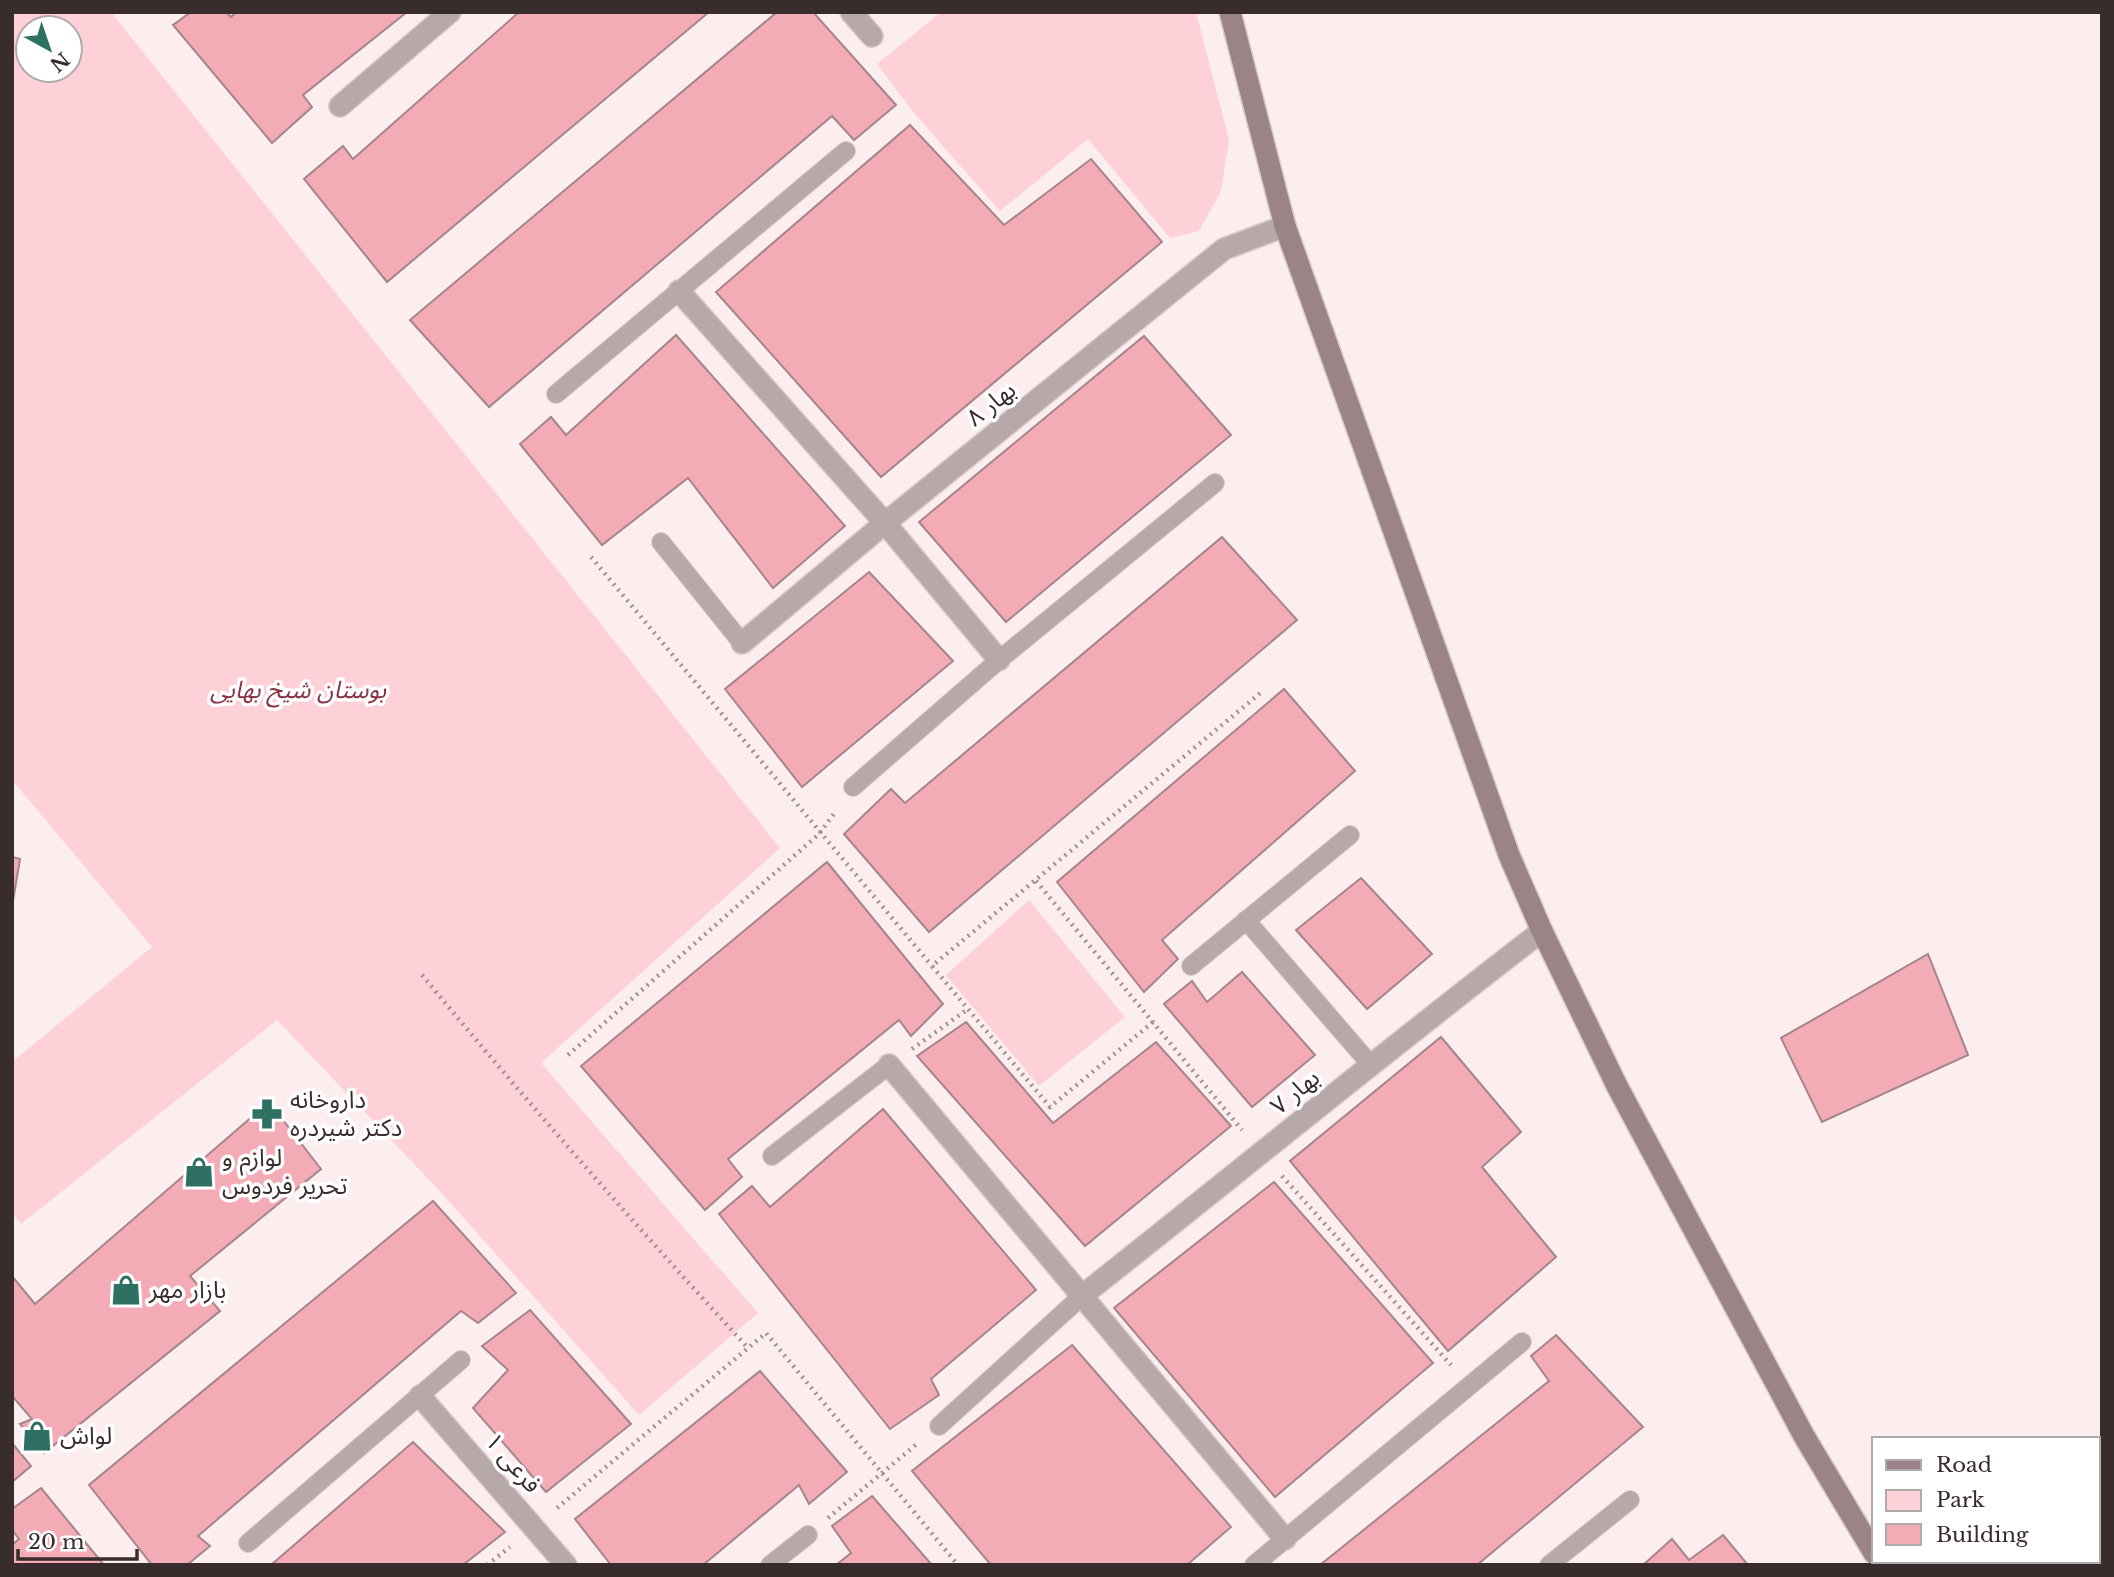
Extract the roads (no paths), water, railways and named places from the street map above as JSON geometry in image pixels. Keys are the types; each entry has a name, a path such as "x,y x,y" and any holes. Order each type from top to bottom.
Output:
{"street":[{"path":"340,106 450,12"},
{"path":"851,12 872,36"},
{"path":"1230,12 1285,226 1504,842 1542,931 1617,1086 1804,1436 1872,1550"},
{"name":"بهار ۸","path":"742,643 1224,249 1285,226"},
{"path":"678,291 886,523 999,660"},
{"name":"بهار ۷","path":"1083,1295 1262,1154 1370,1064 1542,931"},
{"path":"889,1065 1285,1539"},
{"name":"فرعی ۱","path":"420,1396 566,1565"}],"lane":[{"path":"556,394 846,151"},
{"path":"853,787 999,660 1215,483"},
{"path":"661,542 742,643"},
{"path":"1191,966 1350,835"},
{"path":"1246,920 1370,1064"},
{"path":"772,1156 889,1065"},
{"path":"939,1426 1083,1295"},
{"path":"1254,1565 1522,1342"},
{"path":"248,1543 461,1360"},
{"path":"1549,1565 1630,1500"},
{"path":"770,1565 808,1535"}],"place":[{"name":"داروخانه دکتر شیردره","path":"267,1114"},
{"name":"لوازم و تحریر فردوس","path":"199,1172"},
{"name":"بازار مهر","path":"126,1290"},
{"name":"لواش","path":"37,1436"}],"park label":[{"name":"بوستان شیخ بهایی","path":"298,690"}]}
